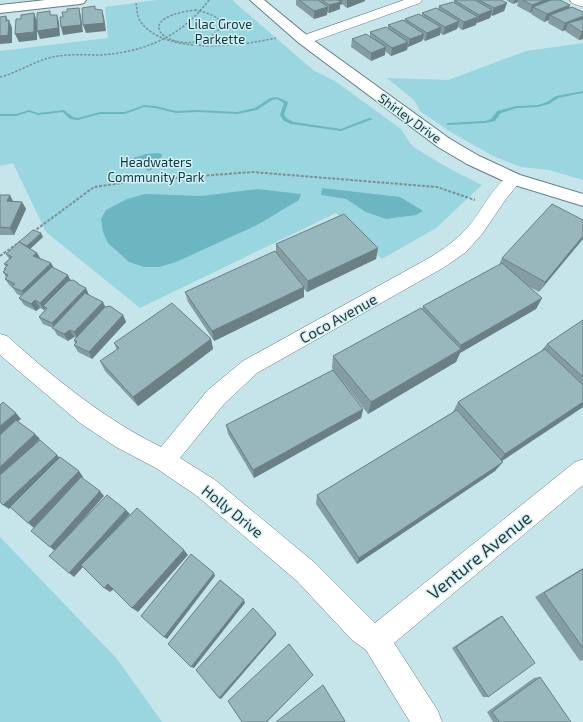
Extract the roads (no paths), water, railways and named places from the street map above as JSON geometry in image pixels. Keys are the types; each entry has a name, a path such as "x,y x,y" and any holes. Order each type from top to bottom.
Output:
{"street":[{"path":"0,9 29,3 80,0"},
{"name":"Shirley Drive","path":"256,0 304,40 444,143 473,160 514,179 583,200"},
{"path":"304,40 416,0"},
{"path":"576,0 583,3"},
{"name":"Coco Avenue","path":"164,460 216,397 250,367 436,263 460,247 476,230 500,195 514,179"},
{"name":"Holly Drive","path":"0,342 88,416 124,440 164,460 206,488 306,572 362,630 376,640 427,722"},
{"name":"Venture Avenue","path":"376,640 583,470"}],"waterway":[{"path":"448,124 485,122 493,120 499,112 517,107 538,106 548,103 557,97 583,92"},
{"path":"0,115 16,115 29,111 38,114 64,111 72,118 78,119 100,113 125,113 144,106 176,112 198,111 237,113 256,109 271,99 277,98 286,102 282,115 286,120 293,123 341,130 371,119"}],"park label":[{"name":"Lilac Grove Parkette","path":"220,32"},
{"name":"Headwaters Community Park","path":"156,170"}]}
